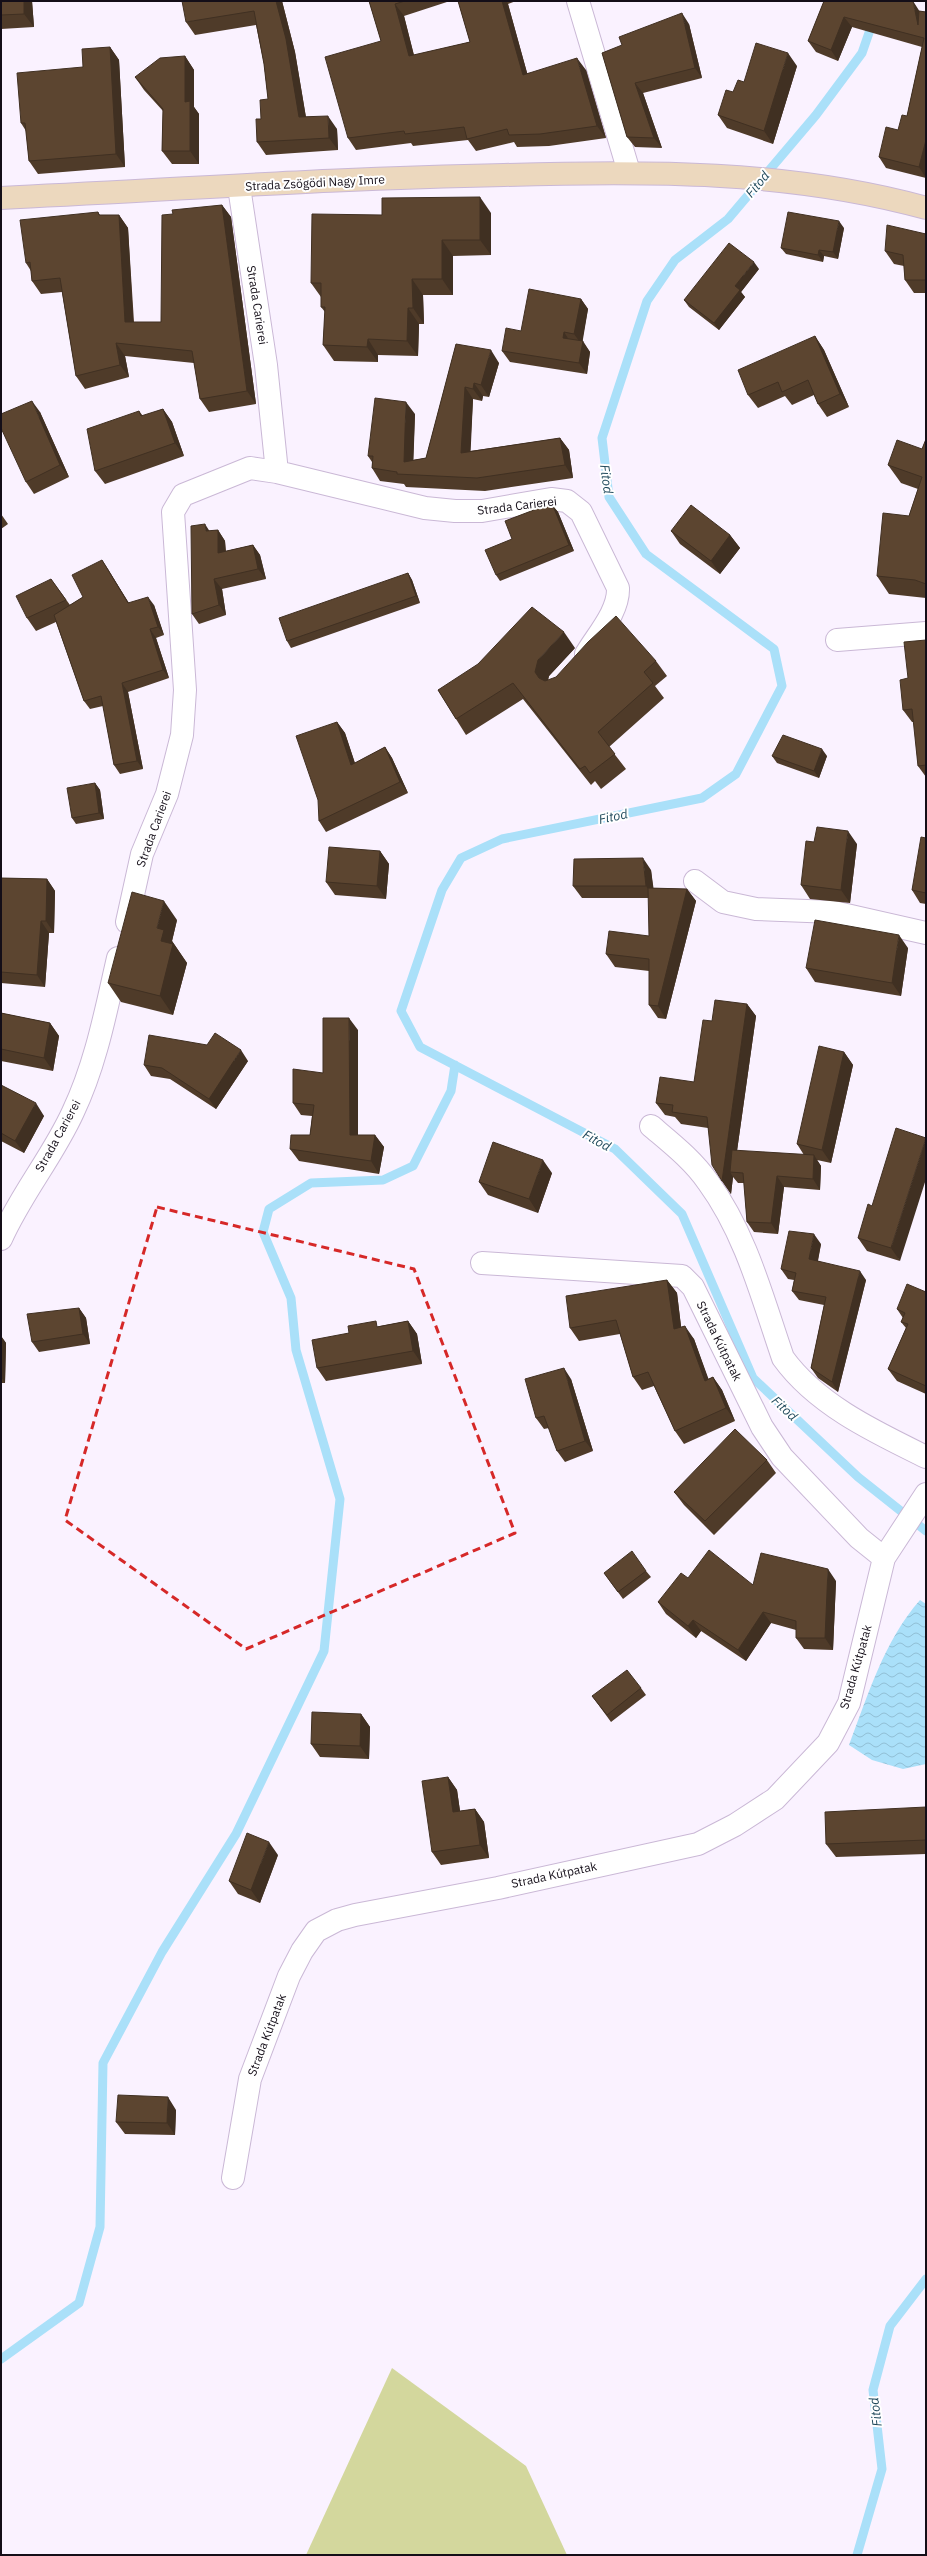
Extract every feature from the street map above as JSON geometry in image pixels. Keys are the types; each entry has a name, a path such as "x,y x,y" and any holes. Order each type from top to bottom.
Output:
{"main road":[{"name":"Strada Zsögödi Nagy Imre","path":"1,198 443,176 629,172 731,176 780,181 857,192 926,208"}],"street":[{"path":"578,1 629,172"},
{"name":"Strada Carierei","path":"239,187 266,365 277,472"},
{"name":"Strada Carierei","path":"1,1239 18,1205 73,1112 91,1067 142,854 167,794 182,735 185,690 173,512 183,495 213,481 250,468 277,472 425,508 455,511 482,511 551,499 567,501 580,512 618,588 618,598 614,608 586,654 572,669"},
{"path":"837,640 926,633"},
{"path":"695,881 723,902 756,909 833,912 926,933"},
{"path":"651,1126 707,1180 732,1219 746,1250 783,1358 794,1373 837,1408 894,1442 926,1457"},
{"name":"Strada Kútpatak","path":"482,1263 682,1276 693,1287 762,1428 782,1457 859,1538 888,1551"},
{"name":"Strada Kútpatak","path":"233,2178 250,2079 289,1976 302,1951 316,1931 337,1920 355,1915 498,1888 698,1844 735,1825 776,1798 828,1744 849,1703 888,1551 926,1494"}],"highlighted area":[{"path":"157,1207 414,1269 515,1533 246,1649 65,1520"}],"green space":[{"path":"392,2368 526,2466 567,2555 306,2555"}],"water":[{"path":"920,1600 926,1604 926,1764 903,1769 872,1760 849,1745 878,1669 896,1633"}],"building":[{"path":"1,1 24,1 24,14 1,15"},
{"path":"182,1 276,1 286,39 299,117 328,116 329,138 257,142 256,119 261,119 260,100 268,99 264,64 254,11 186,22"},
{"path":"369,1 405,1 395,4 409,56 470,42 458,1 502,1 523,75 577,58 597,126 540,134 509,135 507,129 467,139 464,127 405,134 404,131 348,138 325,57 381,41"},
{"path":"824,1 913,1 918,25 919,11 926,12 926,140 919,167 879,157 886,127 898,130 902,115 907,116 924,38 844,17 831,50 808,41"},
{"path":"682,13 695,68 635,83 654,138 627,137 602,53 622,45 619,37"},
{"path":"756,43 788,53 764,131 718,115 726,90 733,92 738,80 744,82"},
{"path":"110,47 116,154 29,161 25,123 21,123 17,73 83,67 82,49"},
{"path":"185,56 185,102 190,101 190,151 162,151 163,109 135,77 160,58"},
{"path":"480,197 480,240 442,240 442,279 412,279 413,308 408,308 407,341 368,339 367,347 323,345 325,307 321,307 321,283 311,283 312,214 382,215 382,198"},
{"path":"222,205 247,391 200,399 192,351 116,343 120,365 76,376 60,278 32,281 30,262 26,263 20,220 98,212 99,215 119,215 125,322 161,322 162,215 173,214 172,210"},
{"path":"788,212 839,221 833,252 819,250 818,255 781,248"},
{"path":"887,225 926,234 926,280 905,280 903,255 885,251"},
{"path":"729,243 754,262 735,286 740,290 714,323 684,300"},
{"path":"529,289 581,299 574,334 564,332 563,338 583,341 579,363 502,351 506,328 521,331"},
{"path":"815,336 840,394 818,404 808,380 782,392 778,382 748,395 738,370"},
{"path":"456,344 491,350 481,385 474,383 473,389 465,387 461,453 560,438 565,465 477,478 397,474 397,472 372,468 373,456 368,456 375,398 406,402 404,462 426,458"},
{"path":"32,401 60,465 26,482 1,428 1,414"},
{"path":"163,409 175,443 95,471 87,429 139,411 141,416"},
{"path":"926,439 926,584 915,580 877,576 883,513 909,516 922,477 888,465 897,440 922,449"},
{"path":"547,505 553,506 569,545 496,575 485,550 512,539 505,521"},
{"path":"691,505 730,535 711,561 671,531"},
{"path":"205,524 206,531 218,530 218,553 253,545 258,569 214,579 219,605 192,614 191,526"},
{"path":"102,560 128,603 148,597 158,627 150,629 163,670 122,683 137,761 114,765 101,696 84,701 54,615 83,597 72,575"},
{"path":"408,573 416,596 287,641 279,618"},
{"path":"51,579 66,600 27,618 16,596"},
{"path":"532,607 564,632 538,660 535,672 539,678 545,681 556,677 588,642 616,616 656,661 644,672 653,683 598,732 615,754 590,773 585,766 580,769 513,683 456,719 438,690 478,664"},
{"path":"926,640 926,765 918,766 912,709 903,710 900,680 908,678 904,642"},
{"path":"337,722 351,765 385,747 400,782 319,821 318,800 296,736"},
{"path":"783,735 822,749 814,771 772,756"},
{"path":"95,783 99,813 72,818 67,788"},
{"path":"817,827 848,831 841,890 801,885 806,841 814,842"},
{"path":"921,837 926,838 926,893 912,890"},
{"path":"329,847 380,851 377,886 326,882"},
{"path":"643,858 646,886 573,886 574,859"},
{"path":"1,878 47,879 46,921 41,921 37,975 1,972"},
{"path":"648,888 687,889 658,1006 649,1005 649,959 606,954 609,931 649,936"},
{"path":"132,892 164,901 157,928 164,930 161,941 173,944 160,996 108,983"},
{"path":"815,920 899,935 892,983 806,968"},
{"path":"715,1000 747,1004 722,1181 712,1165 707,1117 672,1112 673,1105 656,1103 660,1077 694,1082 703,1020 712,1021"},
{"path":"1,1013 50,1023 44,1058 1,1049"},
{"path":"323,1018 349,1018 350,1135 375,1135 371,1161 290,1149 291,1135 310,1135 314,1105 293,1103 293,1069 323,1073"},
{"path":"215,1033 241,1050 209,1099 162,1068 144,1065 149,1035 207,1045"},
{"path":"819,1046 844,1052 822,1150 797,1144"},
{"path":"1,1085 36,1103 15,1141 1,1133"},
{"path":"896,1128 926,1138 891,1248 858,1238 868,1204 872,1206"},
{"path":"493,1142 543,1160 529,1199 479,1182"},
{"path":"732,1150 814,1155 813,1179 777,1176 771,1223 747,1222 743,1173 730,1172"},
{"path":"789,1231 814,1234 809,1259 860,1271 832,1382 811,1368 826,1297 792,1291 796,1273 781,1269"},
{"path":"667,1280 674,1329 685,1326 705,1381 713,1377 726,1408 675,1431 648,1372 633,1377 616,1320 570,1328 566,1296"},
{"path":"907,1284 926,1292 926,1386 888,1369 908,1324 901,1322 905,1313 897,1309"},
{"path":"79,1308 83,1334 32,1342 27,1314"},
{"path":"376,1321 377,1327 408,1321 413,1351 317,1368 312,1340 349,1333 348,1326"},
{"path":"564,1368 585,1441 557,1451 544,1416 536,1418 525,1379"},
{"path":"735,1429 767,1460 705,1521 674,1492"},
{"path":"709,1550 753,1585 761,1553 828,1569 825,1638 796,1638 796,1621 763,1612 738,1650 693,1620 688,1626 658,1602 681,1573 688,1578"},
{"path":"632,1551 646,1571 618,1592 604,1573"},
{"path":"627,1670 641,1688 607,1715 592,1696"},
{"path":"312,1712 361,1714 360,1746 311,1744"},
{"path":"448,1777 453,1812 475,1809 480,1845 432,1852 422,1781"},
{"path":"926,1807 926,1840 826,1844 825,1812"},
{"path":"247,1833 269,1842 251,1890 229,1881"},
{"path":"118,2095 168,2097 167,2123 116,2122"}],"waterway":[{"name":"Fitod","path":"880,1 862,53 816,115 728,219 675,260 647,301 602,438 609,497 646,554 774,649 782,686 736,774 702,798 502,839 461,858 442,890 401,1011 420,1047 615,1149 682,1214 753,1378 858,1477 926,1531"},
{"path":"1,2359 79,2303 100,2227 103,2063 162,1952 236,1834 324,1651 340,1499 296,1350 291,1298 263,1232 269,1209 311,1183 383,1180 413,1166 451,1091 455,1065"},
{"name":"Fitod","path":"857,2555 882,2469 873,2390 890,2326 926,2279"}]}
